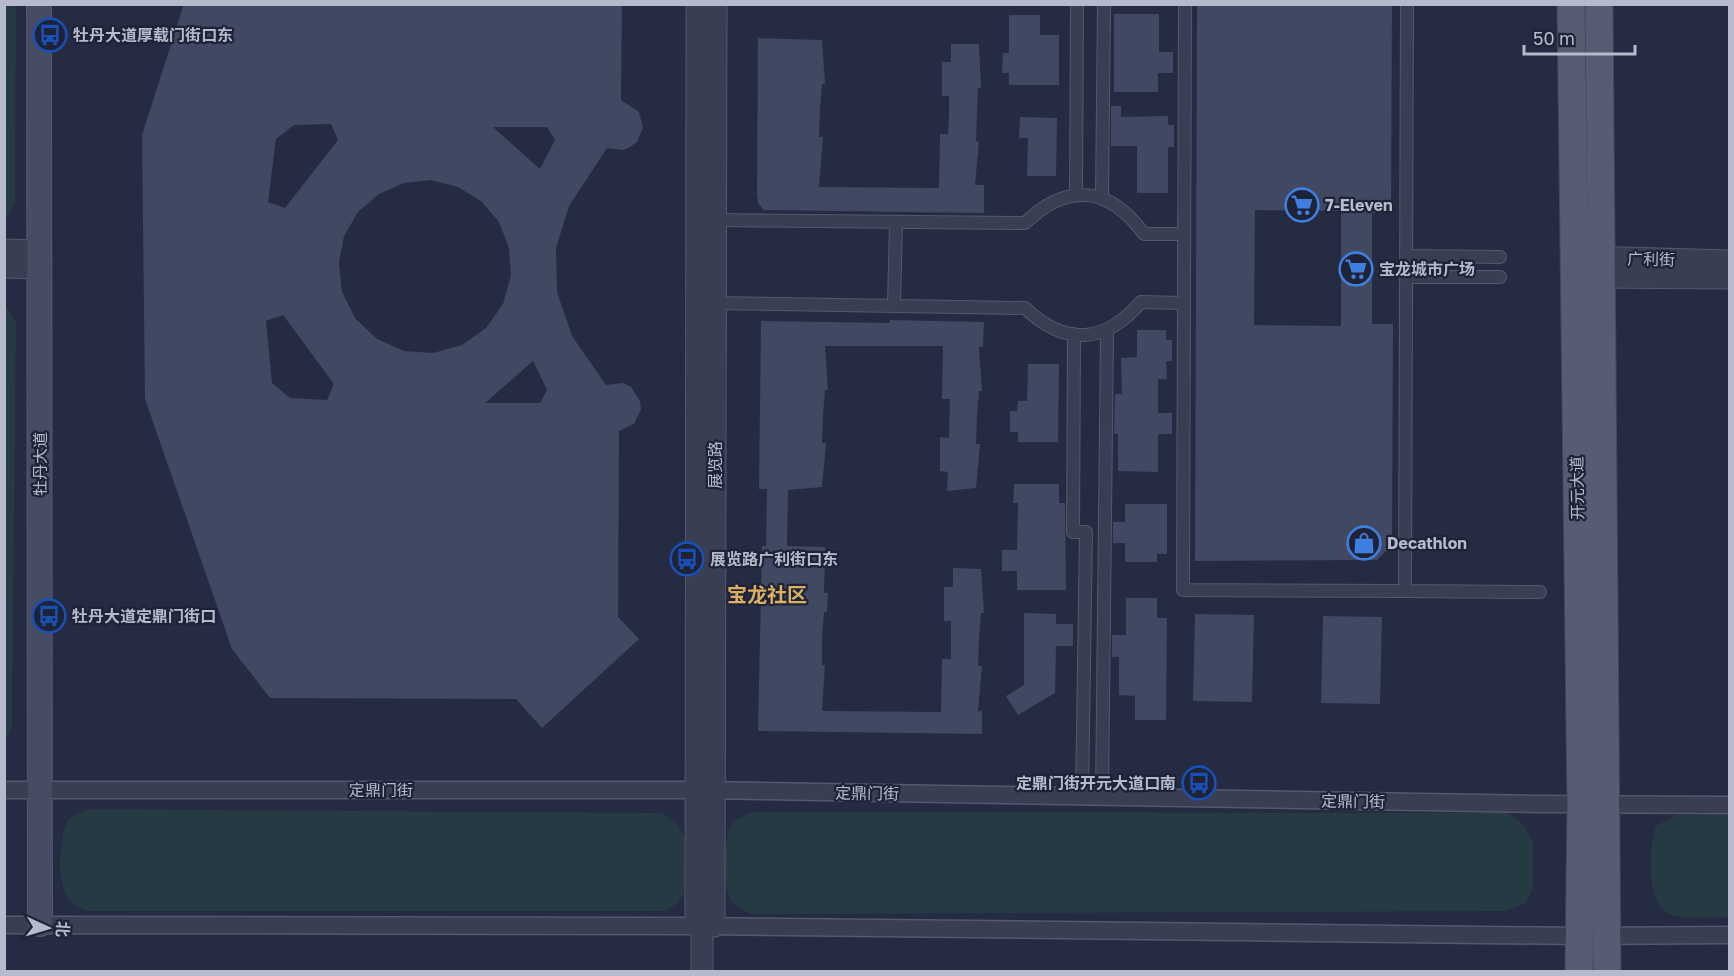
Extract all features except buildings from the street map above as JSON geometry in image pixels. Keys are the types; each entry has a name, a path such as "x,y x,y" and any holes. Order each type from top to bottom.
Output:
{"main road":[{"name":"牡丹大道","path":"39,4 40,924"},
{"name":"开元大道","path":"1571,4 1574,267 1594,805 1608,936 1608,972"},
{"name":"开元大道","path":"1579,972 1579,936 1594,805 1601,267 1599,4"}],"street":[{"name":"展览路","path":"697,4 706,220 705,791 702,972"},
{"name":"展览路","path":"706,220 716,4"},
{"path":"1076,196 1077,4"},
{"path":"1102,199 1104,4"},
{"path":"1185,4 1183,590 1540,592"},
{"path":"1405,591 1407,4"},
{"path":"706,220 1025,223 1042,207 1064,197 1087,195 1102,199 1130,214 1144,234 1184,234"},
{"path":"894,306 896,222"},
{"path":"4,250 40,260"},
{"path":"1406,256 1500,257"},
{"path":"4,267 40,260"},
{"name":"广利街","path":"1574,267 1730,261"},
{"name":"广利街","path":"1601,267 1730,278"},
{"path":"1406,277 1500,277"},
{"path":"706,303 1025,308 1042,324 1062,333 1084,336 1107,331 1126,319 1141,302 1184,303"},
{"path":"1102,797 1107,331"},
{"path":"1074,334 1073,532 1086,532 1082,797"},
{"name":"定鼎门街","path":"4,790 705,791 1594,805 1730,805"},
{"path":"4,925 704,926 1579,936 1730,935"}],"shaded area":[{"path":"5,4 16,5 15,203 5,220"},
{"path":"5,304 16,323 12,727 5,741"},
{"path":"88,809 662,813 678,825 686,839 685,892 677,904 665,911 87,911 69,900 64,890 60,858 68,819"},
{"path":"752,812 1508,813 1523,824 1533,843 1533,889 1525,903 1507,911 751,914 731,901 726,884 725,862 727,840 732,822"},
{"path":"1677,815 1729,815 1729,917 1699,918 1674,915 1664,910 1657,902 1651,870 1653,836 1657,825"}],"place":[{"name":"牡丹大道厚载门街口东","path":"50,35"},
{"name":"7-Eleven","path":"1302,205"},
{"name":"宝龙城市广场","path":"1356,269"},
{"name":"Decathlon","path":"1364,543"},
{"name":"展览路广利街口东","path":"687,559"},
{"name":"牡丹大道定鼎门街口","path":"49,616"},
{"name":"定鼎门街开元大道口南","path":"1199,783"}],"district":[{"name":"宝龙社区","path":"767,595"}]}
